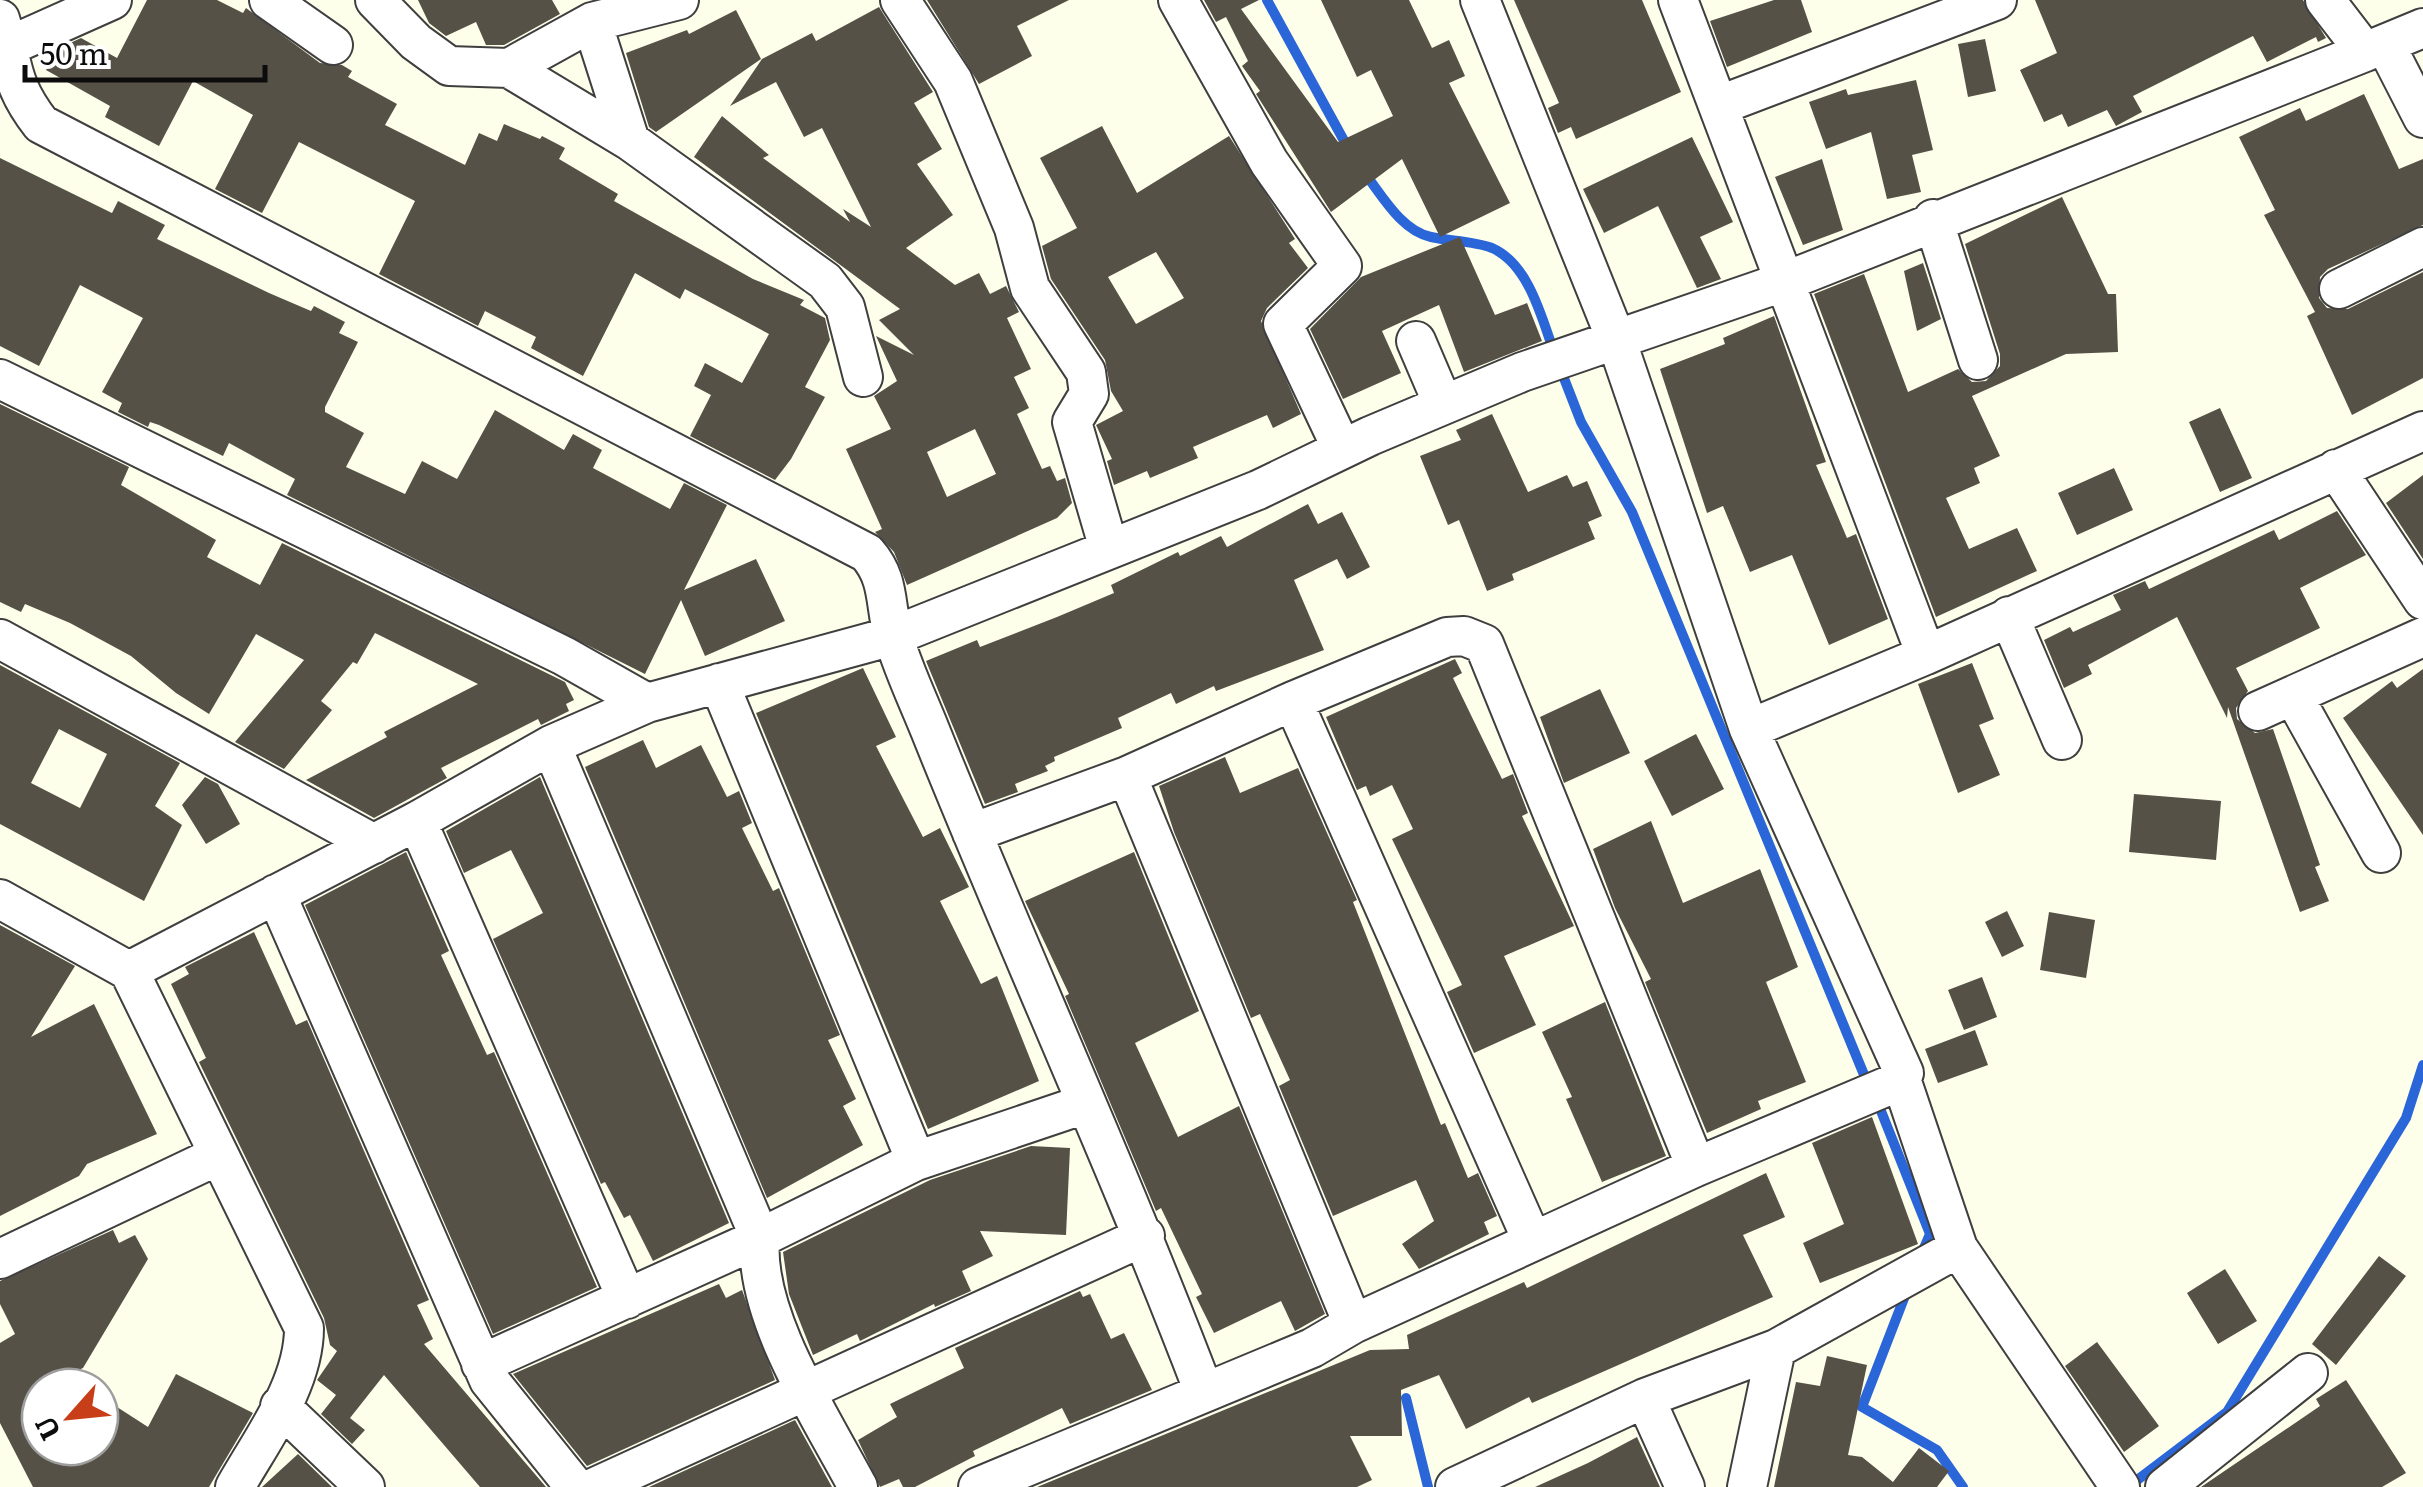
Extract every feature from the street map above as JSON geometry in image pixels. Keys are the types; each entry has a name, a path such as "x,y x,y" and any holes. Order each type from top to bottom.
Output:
{"street":[{"path":"112,0 3,39 10,74 21,99 41,124 867,553 886,579 893,636 972,833 1145,1236 1204,1392"},
{"path":"269,0 333,45"},
{"path":"375,0 416,42 450,66 509,68 630,142 825,281 845,307 863,378"},
{"path":"509,68 592,22 680,0"},
{"path":"900,0 953,81 1014,228 1030,288 1086,372 1089,394 1072,422 1109,549"},
{"path":"1178,0 1269,162 1342,266 1283,324 1342,450"},
{"path":"1480,0 1616,339 1748,729 1902,1064 1900,1079 1930,1264 2118,1484"},
{"path":"1678,0 1926,655"},
{"path":"1720,105 1997,0"},
{"path":"2325,0 2375,48 2423,118"},
{"path":"592,22 630,142"},
{"path":"129,971 417,822 551,745 647,702 893,636 1258,490 1443,404 1522,372 1786,281 2423,28"},
{"path":"1934,220 1978,360"},
{"path":"2338,289 2423,247"},
{"path":"1416,341 1443,404"},
{"path":"0,379 564,656 647,702"},
{"path":"1748,729 1926,655 2423,431"},
{"path":"2336,469 2423,600"},
{"path":"2009,616 2062,740"},
{"path":"972,833 1127,776 1293,701 1447,638 1464,636 1484,644 1696,1167"},
{"path":"2258,711 2423,638"},
{"path":"0,640 374,844"},
{"path":"719,683 916,1162"},
{"path":"2294,697 2381,853"},
{"path":"1293,701 1532,1240"},
{"path":"551,745 760,1238 758,1264 763,1288 806,1389 858,1487"},
{"path":"1127,776 1352,1324"},
{"path":"417,822 627,1299"},
{"path":"276,894 498,1396 575,1487"},
{"path":"0,899 129,971 304,1328 304,1346 280,1406 235,1487"},
{"path":"978,1487 1312,1348 1352,1324 1532,1240 1900,1079"},
{"path":"482,1364 760,1238 916,1162 1086,1104"},
{"path":"0,1259 217,1156"},
{"path":"595,1487 1145,1236"},
{"path":"1456,1487 1646,1398 1776,1348 1930,1264"},
{"path":"1748,1487 1776,1348"},
{"path":"2165,1487 2308,1373"},
{"path":"1646,1398 1685,1487"},
{"path":"280,1406 365,1487"}],"building":[{"path":"147,0 217,0 243,13 246,8 320,63 342,65 352,71 348,77 397,104 385,125 465,165 479,133 497,141 504,124 540,139 542,136 565,148 559,159 618,194 614,201 753,279 804,300 800,305 825,318 830,340 805,387 825,397 791,459 775,480 690,436 711,395 694,386 705,363 742,383 769,334 685,289 680,299 635,273 583,376 531,348 536,337 485,311 478,326 379,274 415,201 299,142 262,213 215,189 253,115 193,81 159,146 105,117 110,106 46,70 57,49 81,38 117,58"},
{"path":"418,0 552,0 560,14 504,45 486,45 476,22 446,36 429,23"},
{"path":"927,0 1069,0 1017,26 1032,56 979,84"},
{"path":"1204,0 1259,0 1241,9 1338,142 1393,116 1371,70 1357,77 1321,0 1409,0 1432,48 1449,40 1465,76 1449,83 1510,203 1440,237 1402,159 1331,212 1256,94 1260,91 1242,66 1248,61 1226,17 1216,22"},
{"path":"1514,0 1642,0 1681,92 1576,139 1571,127 1558,133 1548,108 1559,103"},
{"path":"1774,0 1801,0 1812,32 1727,67 1710,21"},
{"path":"2035,0 2303,0 2326,38 2318,42 2316,37 2267,62 2253,36 2133,96 2142,112 2116,126 2107,110 2068,127 2062,114 2044,122 2020,70 2057,53"},
{"path":"879,7 933,92 914,103 942,149 917,164 953,215 906,248 955,285 979,273 990,294 1006,286 1019,312 1007,318 1031,369 1014,377 1029,408 1017,414 1042,469 1050,466 1057,481 1065,478 1072,503 1057,518 907,585 894,552 875,532 882,529 846,449 891,429 874,396 897,381 876,336 914,355 879,320 900,309 694,157 722,116 769,155 763,158 850,222 843,209 871,227 822,128 804,137 776,82 730,106 762,59 812,33 816,41","holes":["975,429 996,474 947,497 927,452"]},
{"path":"736,10 761,59 656,132 649,127 626,53 687,30 689,34"},
{"path":"1985,39 1996,91 1968,97 1958,44"},
{"path":"1916,80 1933,150 1912,155 1921,192 1887,199 1871,132 1826,149 1809,102 1846,89 1848,95"},
{"path":"2364,94 2399,169 2423,159 2423,225 2328,269 2320,277 2319,298 2327,308 2348,309 2423,272 2423,378 2352,415 2307,316 2315,312 2264,215 2275,210 2239,137 2300,108 2306,121"},
{"path":"1102,126 1137,193 1229,136 1295,239 1289,243 1308,268 1267,308 1261,321 1301,414 1273,428 1267,415 1193,447 1198,458 1150,478 1147,471 1114,485 1107,461 1112,459 1096,425 1123,411 1111,391 1105,360 1051,279 1042,246 1077,228 1040,158","holes":["1156,252 1184,298 1136,324 1108,277"]},
{"path":"1692,137 1733,222 1700,237 1721,279 1697,288 1658,206 1604,233 1583,189"},
{"path":"0,158 112,213 118,201 165,225 157,239 269,293 311,311 314,306 345,322 339,333 358,342 325,412 364,433 346,467 405,494 422,461 457,479 495,410 564,450 573,434 602,450 593,468 670,509 684,483 727,505 684,590 756,559 785,621 705,656 681,600 645,674 287,495 295,479 229,443 223,456 159,425 150,422 148,427 118,412 122,403 102,392 143,318 80,285 39,366 0,346"},
{"path":"1822,159 1843,230 1803,245 1775,177"},
{"path":"2062,197 2108,294 2116,294 2118,352 2066,354 1972,396 2000,456 1974,468 1980,483 1946,498 1969,549 2017,528 2037,571 1936,617 1814,294 1864,274 1908,392 1958,369 1972,382 1986,381 2000,366 2000,354 1965,244"},
{"path":"1460,237 1495,315 1527,303 1542,341 1464,372 1439,305 1382,331 1401,373 1343,399 1310,329 1361,277"},
{"path":"1923,263 1941,319 1917,331 1904,271"},
{"path":"1774,316 1826,462 1816,465 1847,538 1856,534 1888,619 1829,645 1792,555 1750,572 1723,506 1707,513 1660,369 1725,344 1723,338"},
{"path":"0,404 129,467 121,485 216,540 207,557 260,585 282,543 565,682 574,700 566,704 569,711 541,725 538,719 441,768 447,778 374,818 306,780 387,737 384,732 478,684 375,633 357,664 353,662 321,701 332,710 284,769 235,742 304,660 256,634 209,714 131,656 70,623 25,604 21,612 0,602"},
{"path":"2220,408 2252,478 2220,492 2189,422"},
{"path":"1492,414 1528,492 1567,475 1573,487 1587,481 1602,516 1588,522 1595,539 1512,574 1514,580 1487,591 1459,520 1448,525 1420,456 1461,440 1456,430"},
{"path":"2114,468 2133,510 2077,535 2058,493"},
{"path":"2423,475 2423,559 2386,503"},
{"path":"1308,504 1318,524 1342,512 1370,567 1347,579 1337,559 1294,580 1324,650 1216,691 1214,686 1176,704 1171,693 1118,718 1122,728 1054,757 1055,761 1045,766 1048,771 1015,784 1018,792 985,804 926,661 977,640 980,647 1057,617 1114,593 1111,585 1178,552 1180,556 1221,536 1227,547"},
{"path":"2337,511 2366,555 2300,588 2320,628 2236,668 2248,691 2236,708 2237,719 2255,733 2273,729 2320,865 2315,867 2329,901 2300,912 2228,707 2227,718 2177,617 2088,665 2092,674 2064,688 2044,640 2070,627 2073,632 2121,610 2113,595 2145,581 2149,589 2274,530 2279,540"},
{"path":"1455,659 1462,673 1453,678 1502,779 1513,774 1528,813 1522,816 1574,926 1504,956 1536,1025 1474,1053 1447,992 1462,985 1392,839 1413,829 1392,785 1370,796 1366,786 1357,790 1326,717"},
{"path":"1972,663 1994,719 1979,725 2000,775 1958,793 1918,684"},
{"path":"0,665 180,763 155,806 182,825 144,901 0,824","holes":["59,729 107,754 80,808 31,783"]},
{"path":"863,668 896,737 876,746 923,837 940,828 969,887 940,901 981,984 997,976 1039,1081 928,1129 756,713"},
{"path":"2423,669 2423,835 2343,718 2392,681 2397,688"},
{"path":"1600,689 1630,753 1564,783 1540,717"},
{"path":"1696,734 1724,789 1672,816 1644,761"},
{"path":"643,740 656,768 701,745 727,797 739,791 752,823 742,828 773,891 779,888 840,1035 828,1040 856,1099 843,1106 863,1145 767,1198 585,767"},
{"path":"1225,757 1240,793 1298,768 1357,900 1353,902 1441,1125 1445,1123 1468,1178 1478,1173 1497,1216 1484,1222 1489,1234 1419,1269 1402,1244 1434,1221 1416,1180 1333,1216 1279,1086 1290,1080 1260,1014 1251,1018 1174,832 1159,786"},
{"path":"205,777 218,784 240,824 206,844 182,805"},
{"path":"540,777 729,1223 653,1261 630,1215 624,1218 605,1182 601,1184 493,939 543,913 511,850 464,873 446,831"},
{"path":"2134,794 2221,801 2216,860 2129,852"},
{"path":"1651,821 1683,903 1760,869 1798,967 1766,982 1806,1082 1758,1101 1761,1109 1707,1133 1645,982 1651,979 1615,908 1593,849"},
{"path":"406,852 449,951 441,955 487,1055 494,1052 597,1287 493,1334 305,905"},
{"path":"1134,852 1199,1011 1135,1043 1178,1137 1239,1106 1325,1314 1295,1331 1281,1301 1214,1333 1196,1297 1202,1294 1161,1208 1156,1211 1065,996 1069,994 1025,901"},
{"path":"2007,911 2024,946 2002,957 1985,922"},
{"path":"2049,912 2095,920 2086,978 2040,970"},
{"path":"0,925 75,966 31,1037 94,1004 157,1134 87,1164 79,1176 0,1216"},
{"path":"254,932 296,1025 307,1020 429,1300 417,1305 433,1339 424,1344 546,1487 480,1487 384,1375 350,1418 365,1430 352,1444 321,1414 336,1395 317,1380 337,1351 330,1345 324,1318 199,1062 206,1058 171,984 189,974 185,967"},
{"path":"1982,977 1997,1017 1964,1030 1948,990"},
{"path":"1605,1002 1666,1156 1602,1182 1566,1099 1572,1097 1542,1032"},
{"path":"1975,1030 1988,1065 1938,1083 1925,1049"},
{"path":"1872,1117 1918,1244 1820,1283 1803,1243 1844,1224 1812,1143"},
{"path":"1031,1146 1070,1148 1066,1235 980,1231 993,1256 962,1271 971,1291 935,1307 934,1304 860,1341 857,1334 813,1355 789,1294 783,1252 930,1180"},
{"path":"1766,1173 1785,1217 1743,1235 1773,1297 1532,1403 1529,1397 1466,1429 1439,1375 1401,1390 1402,1436 1350,1436 1372,1480 1357,1487 1037,1487 1370,1350 1409,1349 1407,1335 1524,1282 1527,1288"},
{"path":"113,1230 119,1243 135,1235 148,1259 84,1367 20,1367 20,1462 0,1423 0,1343 15,1334 0,1304 0,1281"},
{"path":"2379,1256 2406,1276 2336,1365 2312,1344"},
{"path":"2225,1269 2257,1321 2218,1344 2187,1293"},
{"path":"719,1284 726,1298 742,1290 775,1380 587,1466 513,1374"},
{"path":"1080,1291 1083,1297 1090,1294 1111,1339 1124,1333 1152,1390 1070,1424 1062,1408 973,1451 975,1456 915,1487 903,1487 899,1479 880,1487 858,1440 897,1417 890,1404 964,1368 955,1348"},
{"path":"2097,1342 2159,1426 2124,1452 2065,1366"},
{"path":"1827,1356 1867,1365 1848,1455 1862,1457 1893,1482 1919,1448 1949,1471 1937,1487 1774,1487 1796,1382 1820,1386"},
{"path":"176,1374 253,1413 209,1487 33,1487 23,1467 120,1467 120,1409 148,1427"},
{"path":"2346,1380 2406,1473 2382,1487 2201,1487 2320,1406 2316,1399"},
{"path":"795,1420 832,1487 649,1487"},
{"path":"1637,1437 1660,1487 1535,1487 1588,1463"},
{"path":"298,1454 332,1487 262,1487"}],"waterway":[{"path":"1267,0 1348,148"},
{"path":"1366,175 1411,228 1431,237 1492,248 1516,266 1539,309 1554,352"},
{"path":"1560,368 1581,422 1632,512 1867,1082"},
{"path":"2128,1487 2227,1412 2406,1118 2423,1065"},
{"path":"1879,1106 1930,1234 1922,1253"},
{"path":"1908,1288 1862,1407 1937,1450 1963,1487"},
{"path":"1406,1398 1428,1487"}]}
